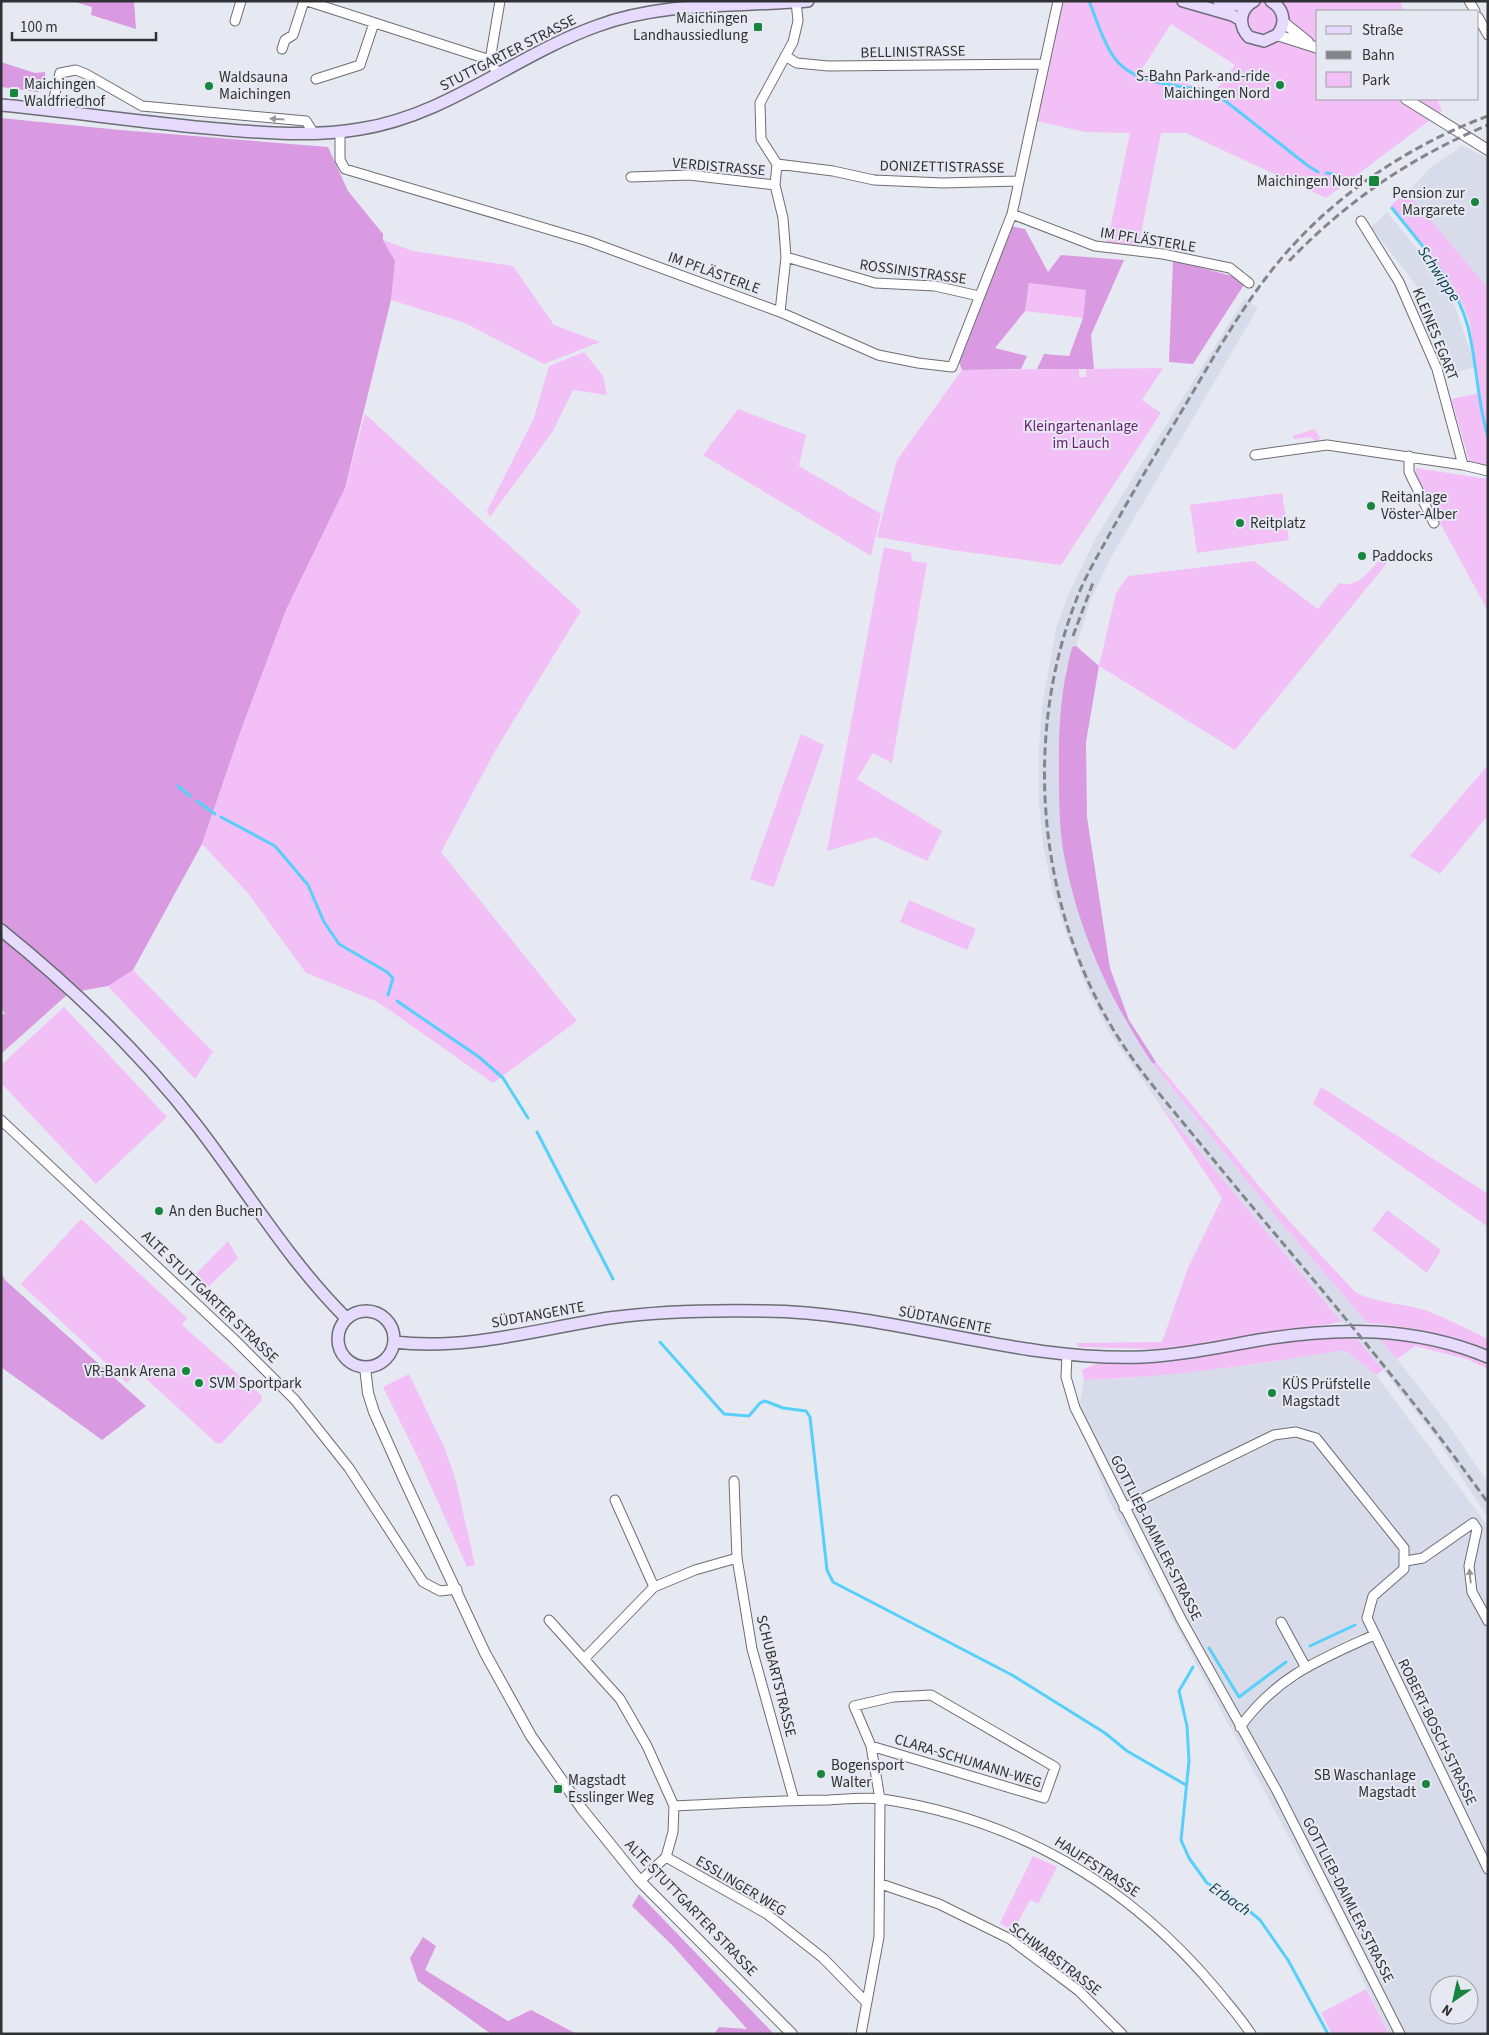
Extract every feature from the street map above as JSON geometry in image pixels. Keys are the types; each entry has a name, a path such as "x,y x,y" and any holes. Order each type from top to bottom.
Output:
{"main road":[{"name":"STUTTGARTER STRASSE","path":"1,105 128,121 220,129 340,132 379,126 440,104 567,38 613,20 706,6 808,1"},
{"path":"1183,1 1225,13 1241,20"},
{"path":"1219,1 1250,4 1241,20 1243,29 1254,39 1269,40 1277,35 1283,22 1282,13 1276,3"},
{"path":"1,930 65,983 136,1053 198,1127 304,1271 346,1318"},
{"name":"SÜDTANGENTE","path":"394,1342 418,1344 467,1342 629,1315 696,1311 768,1310 869,1321 995,1345 1067,1354 1142,1357 1287,1336 1348,1330 1391,1332 1422,1337 1488,1357"},
{"path":"362,1311 378,1313 391,1325 394,1342 388,1357 374,1366 365,1367 356,1365 342,1353 338,1335 346,1318 362,1311"}],"street":[{"path":"235,21 241,1"},
{"path":"282,49 285,40 293,35 306,1 490,60"},
{"path":"497,74 490,60 500,1"},
{"name":"IM PFLÄSTERLE","path":"340,132 340,160 345,169 588,241 780,312 878,355 952,367 1012,214 1058,1"},
{"name":"VERDISTRASSE","path":"780,312 786,257 783,218 775,185 777,164 761,139 760,103 793,42 798,21 796,2"},
{"path":"1479,19 1488,35"},
{"path":"1283,22 1314,46"},
{"path":"316,79 360,65 374,23"},
{"path":"1277,35 1314,46"},
{"name":"BELLINISTRASSE","path":"785,56 797,63 828,66 1043,64"},
{"name":"STUTTGARTER STRASSE","path":"51,110 60,73 76,70 96,79 142,106 306,122 313,132"},
{"path":"1408,100 1488,150"},
{"name":"DONIZETTISTRASSE","path":"777,164 832,171 874,180 942,183 1018,181"},
{"name":"VERDISTRASSE","path":"630,177 689,175 775,185"},
{"name":"IM PFLÄSTERLE","path":"1012,214 1094,246 1163,254 1230,268 1249,283"},
{"name":"KLEINES EGART","path":"1361,222 1399,282 1437,369 1464,465"},
{"name":"ROSSINISTRASSE","path":"786,257 875,283 934,286 979,296"},
{"path":"1255,456 1327,445 1409,456 1488,471"},
{"path":"1409,456 1408,472 1434,523"},
{"name":"ALTE STUTTGARTER STRASSE","path":"1,1120 206,1313 295,1400 349,1468 423,1582 440,1591 457,1589"},
{"name":"GOTTLIEB-DAIMLER-STRASSE","path":"1067,1354 1066,1377 1075,1408 1124,1508 1240,1727 1277,1791 1400,2034"},
{"name":"ALTE STUTTGARTER STRASSE","path":"365,1367 368,1393 374,1412 486,1653 531,1736 582,1809 640,1882 792,2034"},
{"path":"1124,1508 1274,1435 1296,1432 1316,1438 1404,1548 1406,1561 1423,1558 1473,1523 1477,1529 1469,1566 1472,1592 1488,1621"},
{"name":"SCHUBARTSTRASSE","path":"734,1481 737,1558 752,1649 794,1800"},
{"path":"616,1500 654,1587"},
{"path":"585,1658 654,1587 695,1570 737,1558"},
{"name":"ROBERT-BOSCH-STRASSE","path":"1406,1561 1404,1569 1373,1596 1367,1618 1488,1869"},
{"path":"549,1620 620,1699 647,1746 674,1806 673,1832 666,1857 640,1882"},
{"path":"1281,1622 1305,1666"},
{"path":"1240,1727 1257,1704 1305,1666 1374,1635"},
{"name":"CLARA-SCHUMANN-WEG","path":"931,1695 1054,1766 1044,1798 871,1746 854,1706 893,1697 931,1695"},
{"path":"861,2034 878,1937 881,1884 880,1799 871,1746"},
{"name":"HAUFFSTRASSE","path":"674,1806 794,1800 880,1799 933,1810 999,1829 1061,1858 1132,1904 1193,1962 1251,2034"},
{"name":"ESSLINGER WEG","path":"666,1857 767,1914 824,1958 866,2002"},
{"name":"SCHWABSTRASSE","path":"881,1884 939,1904 1010,1939 1079,1991 1122,2034"}],"shaded area":[{"path":"72,1 134,1 136,29 91,15 92,7"},
{"path":"1,62 35,73 45,72 45,86 38,92 1,87"},
{"path":"1,118 328,147 348,191 383,234 383,240 395,261 391,300 345,488 286,610 241,730 202,844 133,970 108,986 69,993 1,1054 1,1016 5,1013 1,1009"},
{"path":"1461,145 1488,158 1488,288 1407,192 1432,166"},
{"path":"1387,212 1448,287 1476,367 1452,373 1426,298 1371,227"},
{"path":"1010,226 1025,229 1048,272 1061,255 1124,260 1091,335 1094,369 1037,369 1044,354 1069,356 1083,318 1086,290 1029,283 1025,311 995,348 1027,356 1021,369 962,370 958,359"},
{"path":"1173,260 1247,280 1193,364 1169,362"},
{"path":"1245,298 1258,308 1110,559 1091,599 1076,646 1072,647 1065,673 1086,932 1094,957 1125,1021 1153,1064 1277,1218 1397,1359 1448,1424 1488,1483 1488,1518 1435,1436 1383,1370 1158,1102 1109,1032 1088,991 1065,930 1053,893 1043,845 1039,803 1039,747 1042,706 1056,628 1069,593 1095,539"},
{"path":"1076,646 1099,666 1086,742 1087,817 1110,968 1129,1020 1156,1062 1153,1064 1123,1015 1098,964 1078,910 1064,855 1059,802 1060,724 1068,662 1072,647"},
{"path":"1,1272 5,1280 146,1406 102,1440 1,1367"},
{"path":"1345,1350 1376,1375 1488,1526 1488,2034 1389,2034 1336,1925 1109,1501 1077,1418 1084,1380 1120,1379 1258,1364"},
{"path":"639,1894 774,2034 714,2034 719,2027 747,2029 673,1946 632,1906"},
{"path":"423,1937 436,1946 425,1970 508,2021 531,2010 577,2034 491,2034 418,1981 410,1958"}],"green space":[{"path":"1058,1 1400,1 1404,10 1316,10 1316,100 1437,100 1442,111 1326,198 1186,133 1161,133 1138,248 1107,243 1130,133 1085,132 1037,121","holes":["1171,24 1235,65 1215,91 1140,72"]},
{"path":"1407,192 1488,288 1488,467 1470,463 1451,399 1480,393 1470,323 1453,287 1391,205"},
{"path":"383,240 413,251 513,266 554,325 600,342 544,364 465,323 391,300 395,261"},
{"path":"1029,283 1086,290 1083,318 1025,311"},
{"path":"584,352 603,376 607,395 573,390 553,431 490,517 487,511 534,418 549,366"},
{"name":"Kleingartenanlage im Lauch","path":"1163,368 1142,400 1161,413 1061,565 952,550 877,537 897,460 962,370 1079,369 1079,377 1086,377 1086,369"},
{"path":"738,409 806,435 799,466 881,514 871,556 703,455"},
{"path":"365,414 581,611 495,751 441,852 577,1021 493,1083 378,1002 306,973 248,893 202,844 241,730 286,610 345,488"},
{"path":"1314,429 1320,437 1318,443 1310,437 1294,439 1293,436"},
{"path":"1416,468 1488,479 1488,611 1415,477"},
{"name":"Reitplatz","path":"1282,493 1289,540 1197,553 1190,505"},
{"path":"884,547 911,553 912,561 927,563 892,763 873,753 857,779 942,831 927,861 875,837 827,851"},
{"path":"1382,557 1391,558 1235,750 1099,666 1116,593 1128,576 1254,561 1318,609 1339,583 1346,584 1358,581"},
{"path":"801,734 824,745 774,887 750,879"},
{"path":"1488,765 1488,815 1440,874 1410,856"},
{"path":"909,900 976,929 967,950 900,922"},
{"path":"133,970 213,1052 195,1079 108,986"},
{"path":"64,1007 167,1117 96,1184 1,1083 1,1065"},
{"path":"1156,1062 1281,1212 1355,1292 1380,1301 1425,1310 1441,1316 1488,1339 1488,1350 1458,1339 1428,1332 1398,1326 1367,1323 1277,1218 1153,1064"},
{"path":"1321,1087 1488,1194 1488,1227 1313,1104"},
{"path":"1158,1102 1342,1322 1196,1346 1154,1349 1078,1347 1077,1343 1162,1342 1188,1268 1222,1198"},
{"path":"1387,1210 1441,1250 1427,1273 1372,1230"},
{"path":"81,1219 187,1318 182,1325 261,1395 262,1400 221,1444 216,1443 138,1371 127,1383 21,1284"},
{"path":"228,1241 238,1258 206,1289 193,1277"},
{"path":"1352,1333 1383,1370 1376,1375 1345,1350 1248,1365 1149,1376 1084,1380 1082,1370 1095,1364 1148,1364"},
{"path":"1376,1335 1447,1349 1488,1362 1488,1369 1467,1359 1415,1346 1397,1359"},
{"path":"409,1374 445,1449 456,1481 475,1565 467,1567 421,1464 383,1387"},
{"path":"1033,1856 1057,1867 1038,1904 1030,1900 1013,1931 1000,1923"},
{"path":"1366,1989 1389,2034 1332,2034 1321,2013"}],"waterway":[{"name":"Schwippe","path":"1089,1 1101,33 1118,63 1142,78 1213,92"},
{"name":"Schwippe","path":"1219,96 1318,172"},
{"name":"Schwippe","path":"1326,173 1333,174"},
{"name":"Schwippe","path":"1392,208 1436,264 1455,294 1462,310 1471,341 1488,437"},
{"path":"178,786 190,796"},
{"path":"197,801 215,814"},
{"path":"221,817 275,846 308,885 324,922 339,944 387,972 393,978 388,995"},
{"path":"397,1001 479,1057 503,1078 528,1118"},
{"path":"537,1132 613,1279"},
{"path":"660,1342 724,1414 749,1416 760,1403 765,1401 783,1408 806,1411 810,1417 827,1570 833,1582 1012,1675 1105,1733 1127,1751 1186,1785"},
{"path":"1310,1646 1355,1625"},
{"path":"1209,1648 1239,1697 1286,1662"},
{"name":"Erbach","path":"1193,1667 1179,1691 1187,1726 1189,1761 1181,1840 1189,1858 1207,1883 1235,1899 1260,1920 1288,1960 1328,2034"}],"railway":[{"path":"1488,116 1435,139 1409,153 1360,185 1316,222 1296,242 1262,283 1218,350 1142,478 1080,590 1060,651 1049,707 1045,764 1047,821 1055,877 1069,932 1090,985 1116,1034 1134,1061 1164,1099 1385,1367 1488,1503"},
{"path":"1289,261 1334,219 1381,182 1433,151 1488,125"},
{"path":"1073,636 1094,580"}],"place":[{"name":"Maichingen Landhaussiedlung","path":"758,27"},
{"name":"S-Bahn Park-and-ride Maichingen Nord","path":"1280,85"},
{"name":"Waldsauna Maichingen","path":"209,86"},
{"name":"Maichingen Waldfriedhof","path":"14,93"},
{"name":"Maichingen Nord","path":"1374,181"},
{"name":"Pension zur Margarete","path":"1475,202"},
{"name":"Reitanlage Vöster-Alber","path":"1371,506"},
{"name":"Reitplatz","path":"1240,523"},
{"name":"Paddocks","path":"1362,556"},
{"name":"An den Buchen","path":"159,1211"},
{"name":"VR-Bank Arena","path":"186,1371"},
{"name":"SVM Sportpark","path":"199,1383"},
{"name":"KÜS Prüfstelle Magstadt","path":"1272,1393"},
{"name":"Bogensport Walter","path":"821,1774"},
{"name":"SB Waschanlage Magstadt","path":"1426,1784"},
{"name":"Magstadt Esslinger Weg","path":"558,1789"}]}
